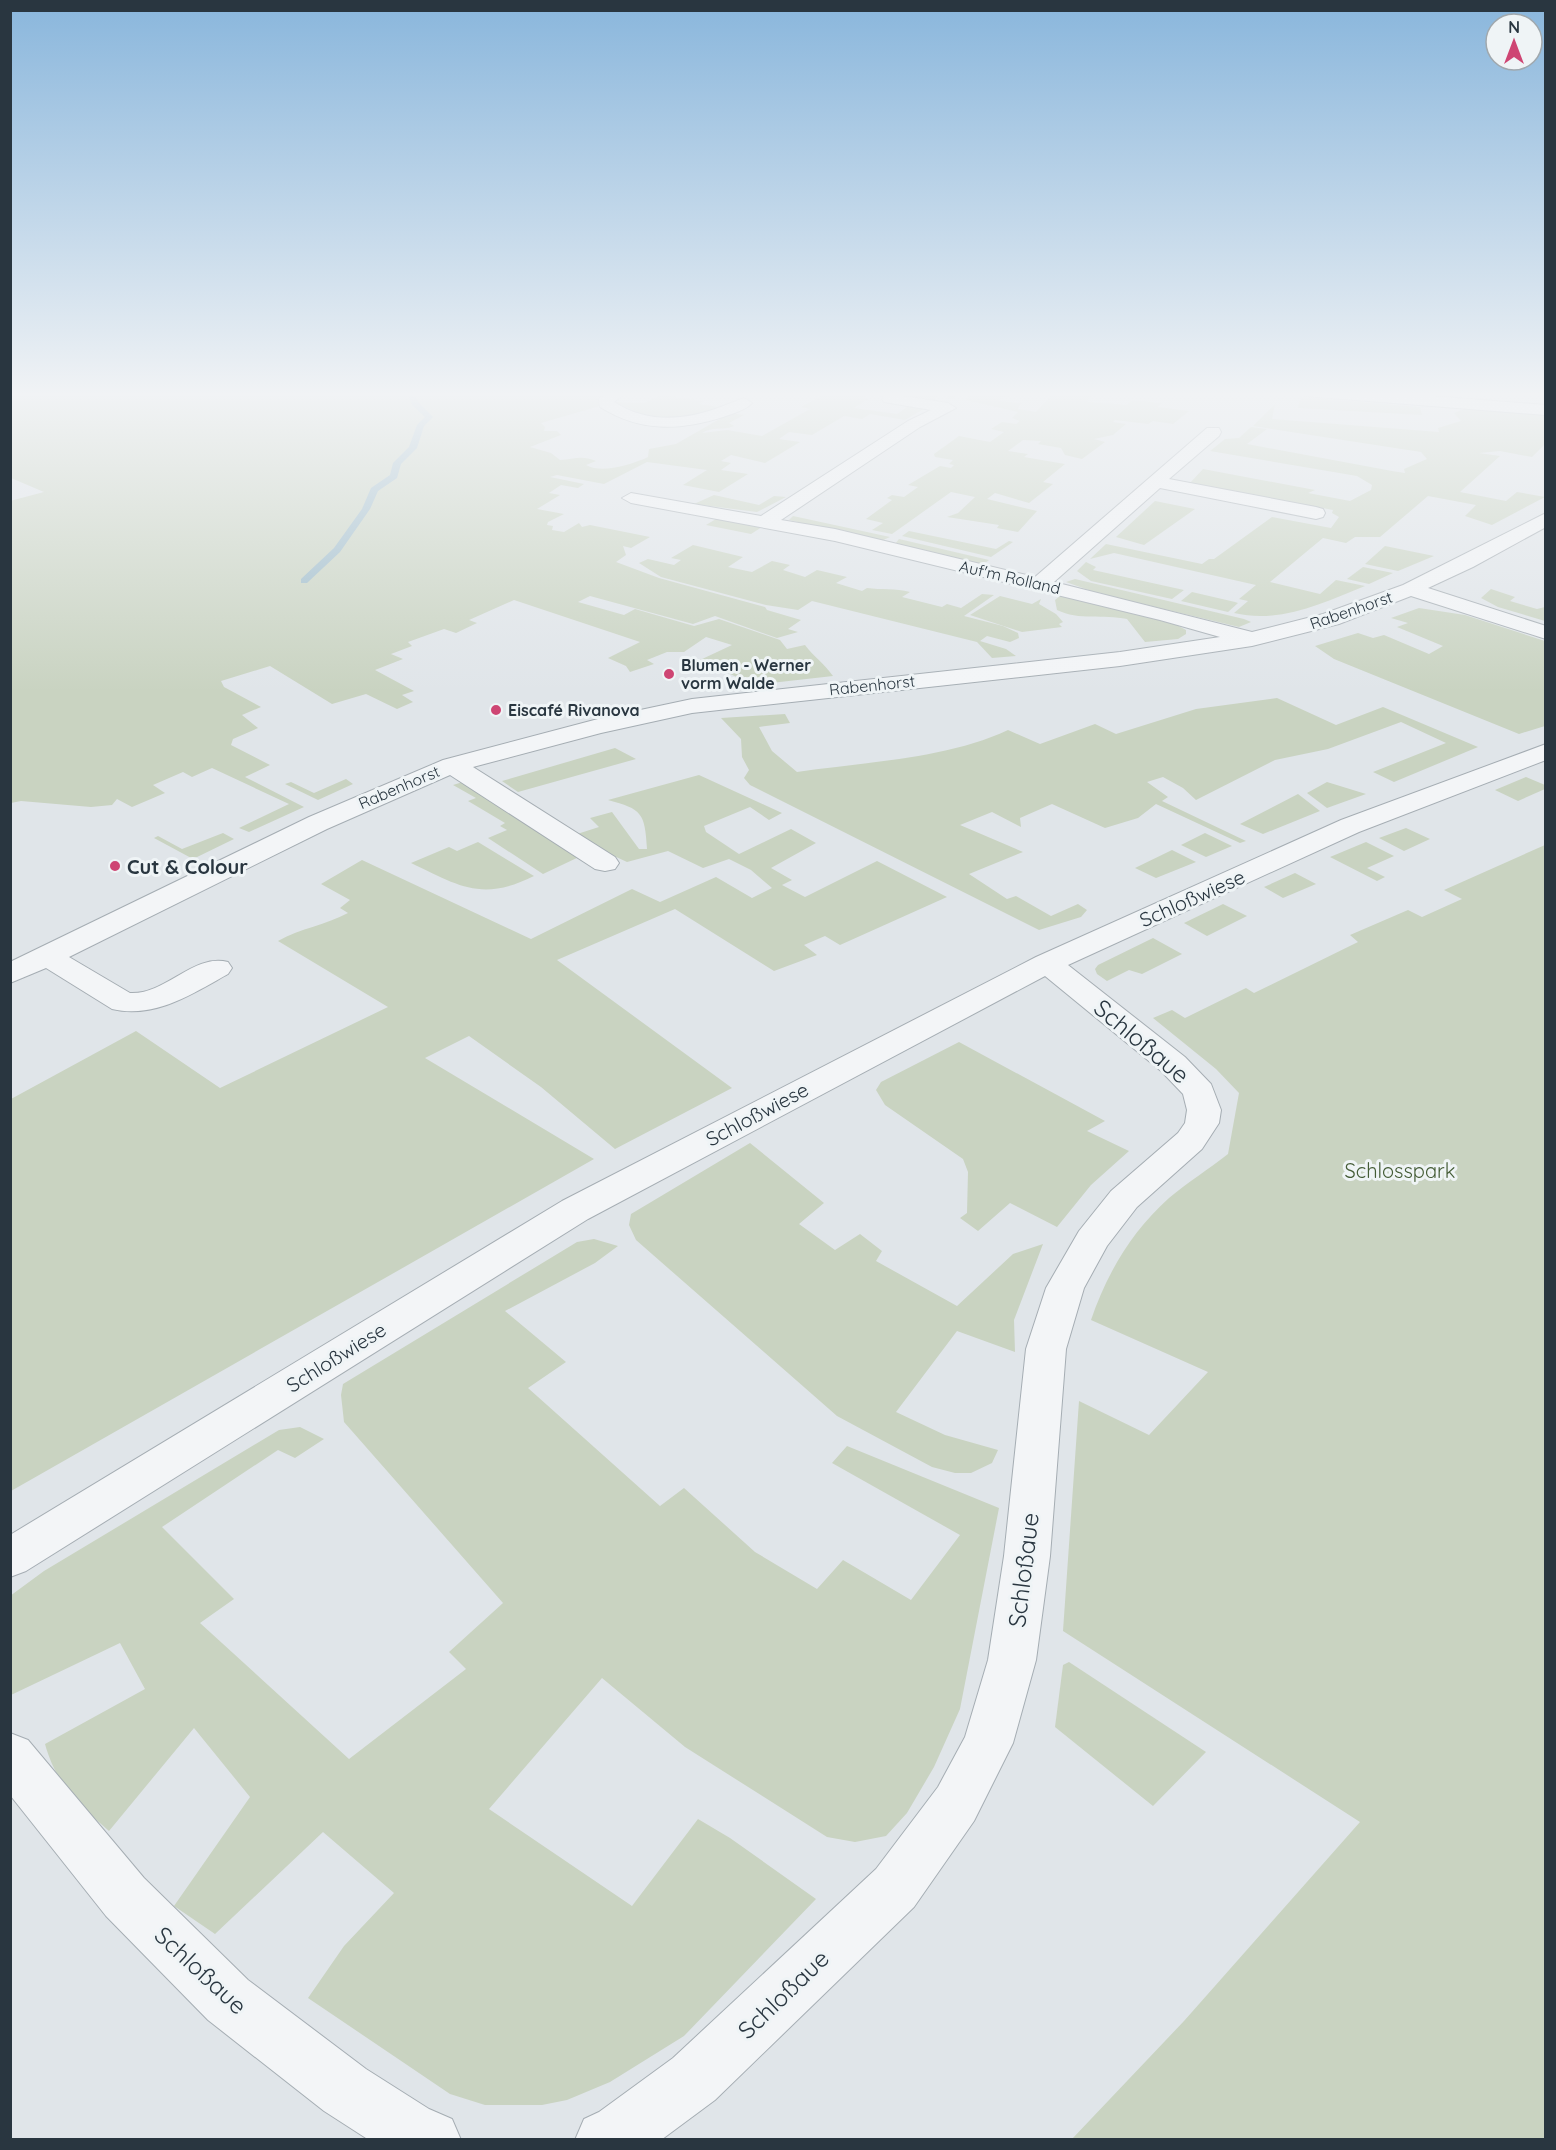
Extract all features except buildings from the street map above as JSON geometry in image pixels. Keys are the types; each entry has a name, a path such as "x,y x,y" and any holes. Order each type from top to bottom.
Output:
{"street":[{"path":"766,521 811,491"},
{"path":"1039,584 1145,491"},
{"path":"1204,491 1316,513"},
{"name":"Auf'm Rolland","path":"631,498 766,521 1189,620 1252,639"},
{"name":"Rabenhorst","path":"10,974 360,803 452,765 598,726 692,706 1153,655 1252,639 1331,619 1410,589 1466,563 1545,519"},
{"path":"1410,589 1545,633"},
{"name":"Schloßwiese","path":"10,1558 575,1210 1047,963 1350,826 1545,751"},
{"path":"452,765 605,863"},
{"path":"47,956 123,1002 134,1003 150,1001 217,968"},
{"name":"Schloßaue","path":"605,2139 620,2133 694,2079 895,1888 956,1804 988,1743 1012,1660 1027,1556 1046,1349 1065,1288 1092,1240 1124,1199 1190,1141 1202,1123 1204,1110 1199,1091 1173,1064 1047,963"},
{"name":"Schloßaue","path":"10,1756 125,1897 228,2000 345,2090 408,2130 431,2139"}],"green space":[{"path":"552,491 549,493 560,495 537,509 564,514 548,522 547,525 553,526 552,530 564,532 579,523 582,527 590,525 650,537 631,548 623,546 626,555 616,562 659,578 765,607 767,610 801,620 788,629 798,632 777,638 715,616 693,624 590,596 578,602 624,615 635,609 694,626 719,619 780,640 787,649 805,645 833,676 754,685 700,660 732,645 706,637 684,652 667,652 647,660 654,664 630,672 626,666 608,658 640,642 514,600 469,620 477,623 456,633 444,629 408,642 412,646 391,654 403,659 375,670 414,691 402,695 413,702 397,709 366,694 332,704 270,666 221,681 224,687 261,707 242,715 258,728 233,739 231,745 270,765 245,777 304,807 249,832 239,828 289,804 212,768 192,777 183,772 153,785 165,793 132,807 117,799 112,805 91,807 21,801 11,803 10,501 44,492"},
{"path":"912,491 1044,491 1029,503 995,493 987,499 1037,511 1018,532 997,528 999,525 947,517 958,513 975,497 951,492 892,534 872,530 883,523 866,519 892,500 887,498 892,495 904,497"},
{"path":"1234,491 1312,491 1308,493 1350,501 1368,491 1461,491 1506,501 1517,492 1545,497 1492,525 1465,516 1476,505 1428,496 1380,537 1355,537 1346,543 1323,538 1270,582 1320,594 1336,580 1365,586 1317,605 1285,614 1251,616 1234,613 1248,601 1239,599 1256,585 1114,553 1090,559 1106,544 1202,564 1209,559 1214,559 1272,517 1331,528 1339,517 1332,513 1333,510"},
{"path":"714,495 759,505 774,496 786,497 757,512 694,504"},
{"path":"1155,501 1195,509 1144,545 1116,537"},
{"path":"793,516 890,537 881,541 873,540 789,520"},
{"path":"716,519 762,527 751,534 706,525"},
{"path":"909,531 996,549 1009,541 1013,542 991,557 902,536"},
{"path":"899,539 989,560 981,566 895,544"},
{"path":"693,545 743,557 728,567 752,572 772,561 790,565 783,570 805,577 817,570 847,577 836,583 862,591 867,588 910,592 902,597 942,607 947,604 961,608 982,594 994,595 964,616 1003,626 1018,633 1019,638 1010,642 987,636 980,641 1006,649 1016,656 992,658 977,642 812,601 798,610 766,605 661,577 639,563 648,559 674,565 681,560 671,558"},
{"path":"1385,546 1434,556 1398,571 1365,564"},
{"path":"1086,562 1096,567 1093,570 1184,590 1172,599 1091,581 1077,571"},
{"path":"1363,567 1393,573 1369,584 1347,579"},
{"path":"1075,579 1251,622 1239,627 1097,593 1066,582"},
{"path":"1491,589 1515,597 1510,601 1537,609 1545,607 1545,621 1498,607 1481,598"},
{"path":"1192,592 1238,603 1228,612 1181,601"},
{"path":"1000,596 1032,604 1041,599 1039,604 1056,614 1063,622 1059,624 1062,627 1022,632 970,615"},
{"path":"1060,596 1175,624 1186,630 1186,634 1178,639 1145,642 1127,619 1074,615 1057,610 1055,600"},
{"path":"1419,608 1465,615 1545,641 1545,726 1519,734 1334,659 1315,646 1358,633 1373,638 1384,635 1429,654 1443,646 1397,627 1408,623 1391,618"},
{"path":"1277,698 1336,725 1383,707 1478,747 1394,782 1373,772 1446,743 1401,722 1328,749 1275,760 1196,800 1183,788 1163,777 1147,782 1168,797 1162,801 1246,841 1240,843 1156,804 1138,818 1105,828 1052,804 1020,818 1021,827 992,812 960,825 1023,852 969,874 1007,899 1016,896 1051,916 1078,904 1087,910 1081,917 1039,930 750,785 744,778 749,770 742,757 741,739 721,718 785,714 790,723 759,727 772,751 797,772 932,753 984,740 1008,730 1040,744 1095,724 1116,734 1196,709"},
{"path":"615,748 636,759 518,792 502,781"},
{"path":"699,775 782,813 769,820 750,807 704,826 706,832 739,854 791,829 816,843 771,868 792,880 782,885 805,897 877,861 947,897 840,945 825,936 804,945 817,955 774,971 675,909 557,960 732,1088 615,1149 541,1087 469,1036 425,1058 594,1159 11,1491 11,1099 136,1031 220,1088 388,1007 278,941 348,913 340,908 350,900 321,884 362,860 531,939 632,889 660,902 716,877 752,898 772,888 751,870 729,859 703,868 668,851 627,862 571,836 599,827 590,818 612,812 639,849 647,849 645,827 640,814 628,806 608,800"},
{"path":"1526,777 1545,785 1545,789 1518,801 1495,790"},
{"path":"346,779 353,784 318,800 285,784 291,782 314,793"},
{"path":"466,781 581,856 543,874 488,838 507,830 500,826 505,823 468,801 476,798 453,785"},
{"path":"1327,782 1366,794 1327,808 1307,793"},
{"path":"1298,794 1320,811 1263,834 1240,824"},
{"path":"1406,828 1430,839 1404,851 1379,838"},
{"path":"223,833 234,839 193,859 154,838 158,836 182,849"},
{"path":"1205,833 1232,846 1206,857 1181,845"},
{"path":"478,842 534,876 500,888 471,888 411,863 449,847 457,851"},
{"path":"1366,842 1394,856 1367,868 1385,877 1377,881 1330,857"},
{"name":"Schlosspark","path":"1545,845 1545,2139 1072,2139 1184,2021 1360,1822 1063,1631 1079,1401 1149,1435 1208,1372 1091,1320 1113,1269 1143,1224 1169,1198 1228,1154 1239,1093 1216,1069 1153,1018 1172,1010 1185,1018 1246,988 1254,993 1358,942 1350,935 1408,910 1422,917 1462,899 1444,890"},
{"path":"1172,850 1196,862 1156,878 1135,868"},
{"path":"1295,873 1316,884 1283,898 1264,887"},
{"path":"1223,904 1247,916 1207,936 1184,923"},
{"path":"1153,938 1182,954 1142,974 1129,970 1107,981 1097,974 1095,969 1098,965"},
{"path":"959,1042 1105,1121 1087,1131 1129,1151 1091,1185 1057,1227 1010,1203 978,1231 960,1218 967,1213 968,1172 963,1159 885,1105 876,1090 881,1082"},
{"path":"750,1143 824,1203 799,1224 835,1250 860,1234 882,1251 876,1261 957,1306 1013,1254 1043,1244 1014,1320 1015,1352 957,1331 896,1412 945,1435 998,1450 992,1463 971,1473 955,1473 932,1467 837,1416 636,1240 629,1225 631,1214"},
{"path":"594,1239 618,1246 595,1263 505,1311 566,1362 528,1388 660,1506 684,1488 755,1552 817,1589 843,1560 911,1600 960,1535 832,1463 847,1446 999,1508 960,1709 934,1767 907,1813 886,1836 855,1842 827,1837 685,1747 602,1678 489,1809 632,1906 698,1819 730,1838 816,1899 684,2036 610,2082 567,2100 542,2105 485,2105 450,2094 308,1998 344,1946 394,1893 323,1832 215,1934 174,1906 250,1797 194,1728 109,1831 87,1812 62,1782 55,1771 45,1744 145,1689 120,1643 11,1695 10,1596 44,1571 279,1430 300,1427 324,1439 295,1458 278,1450 162,1527 234,1599 200,1623 349,1759 466,1669 449,1652 503,1603 344,1422 341,1395 343,1384 577,1242"},
{"path":"1069,1662 1206,1752 1153,1806 1055,1727 1063,1665"}],"waterway":[{"path":"304,581 337,550 366,509 374,491"}],"place":[{"name":"Blumen - Werner vorm Walde","path":"669,674"},
{"name":"Eiscafé Rivanova","path":"496,710"},
{"name":"Cut & Colour","path":"115,866"}]}
